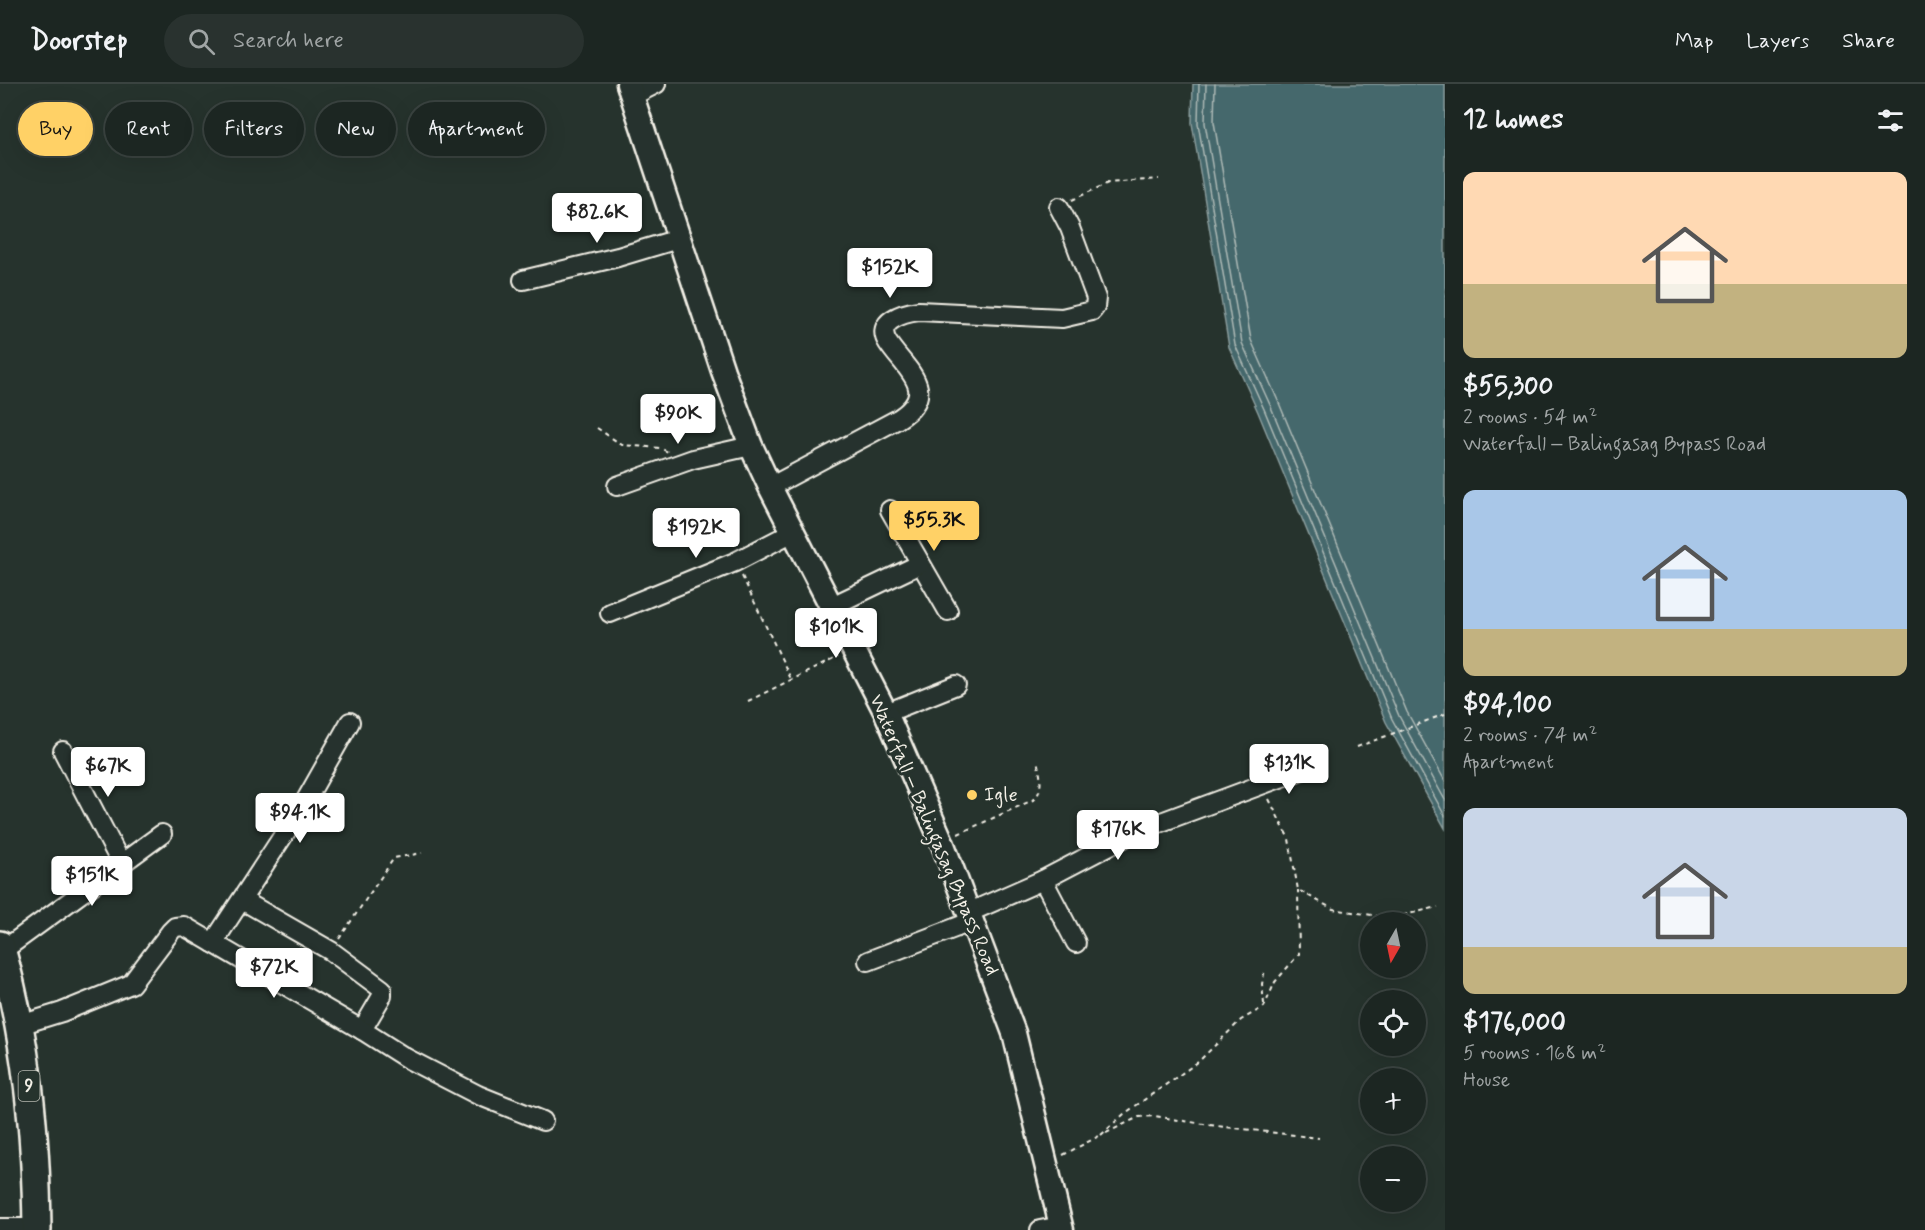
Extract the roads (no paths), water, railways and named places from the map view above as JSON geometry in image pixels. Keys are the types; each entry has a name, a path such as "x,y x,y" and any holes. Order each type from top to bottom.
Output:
{"highway":[{"name":"9","path":"1,948 20,1025 33,1119 37,1229"}],"main road":[{"name":"Waterfall ‒ Balingasag Bypass Road","path":"630,90 678,239 751,446 886,713 942,842 971,916 1014,1033 1047,1162 1055,1229"}],"street":[{"path":"630,90 656,84"},
{"path":"770,487 898,419 912,408 917,400 916,380 908,365 888,343 884,334 885,326 893,317 919,311 1062,318 1092,311 1096,298 1070,228 1059,207"},
{"path":"523,280 618,257 678,239"},
{"path":"617,486 686,461 751,446"},
{"path":"890,510 948,611"},
{"path":"610,613 735,562 793,532"},
{"path":"832,606 920,564"},
{"path":"886,713 956,686"},
{"path":"213,943 302,807 350,722"},
{"path":"63,751 121,863"},
{"path":"868,962 971,916 1137,831 1307,768"},
{"path":"1,948 162,834"},
{"path":"1043,880 1076,943"},
{"path":"242,900 331,951 383,991 362,1030"},
{"path":"20,1025 62,1012 131,984 175,927 184,926 406,1058 460,1087 543,1121"},
{"path":"0,1228 37,1229"}],"water":[{"path":"1193,84 1445,84 1445,828 1386,722 1229,347 1192,123"}],"place":[{"name":"Igle","path":"972,795"}]}
